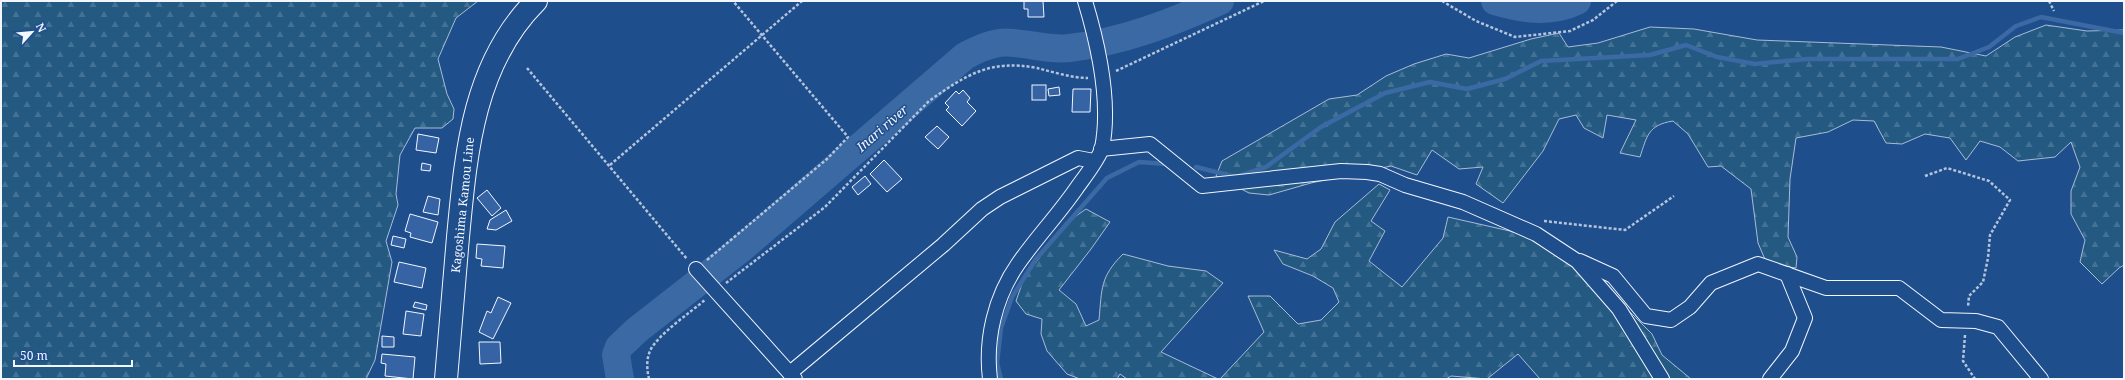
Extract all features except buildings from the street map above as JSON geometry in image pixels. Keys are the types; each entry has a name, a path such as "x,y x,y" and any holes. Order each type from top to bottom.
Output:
{"main road":[{"name":"Kagoshima Kamou Line","path":"446,379 464,178 476,106 484,84 507,37 536,1"}],"street":[{"path":"990,379 988,359 992,323 1004,289 1018,264 1065,206 1098,155 1104,110 1095,32 1085,1"},
{"path":"696,269 792,376 982,209 1000,197 1078,158 1150,144 1202,186 1214,186 1299,174 1341,171 1380,174 1405,185 1463,202 1536,234 1575,259 1613,276 1646,316 1671,320 1690,307 1711,284 1758,264 1826,288 1899,288 1941,320 1976,321 1998,327 2041,379"},
{"path":"1575,259 1618,309 1662,379"},
{"path":"1770,379 1792,351 1805,318 1787,274"}],"path":[{"path":"527,68 696,269 827,159 848,137 763,34 733,1"},
{"path":"610,165 802,1"},
{"path":"649,379 647,367 650,351 658,340 715,291 825,206 929,101 949,87 984,68 1004,65 1032,67 1085,78 1101,78 1264,1"},
{"path":"1442,1 1476,21 1515,37 1570,31 1593,20 1617,1"},
{"path":"2049,1 2054,11"},
{"path":"1926,176 1947,168 1989,181 2010,200 1990,235 1988,258 1983,282 1969,296 1963,362 1975,379"},
{"path":"1540,220 1556,224 1625,230 1674,196"}],"green space":[{"path":"1,1 478,1 456,18 438,59 447,94 454,109 453,119 442,128 415,128 400,155 396,194 398,205 386,241 392,262 375,360 366,379 1,379"},
{"path":"2046,25 2087,31 2124,30 2124,265 2102,284 2080,262 2085,240 2071,214 2071,191 2080,167 2071,142 2055,157 2018,161 2000,147 1980,141 1966,160 1950,138 1925,134 1902,144 1886,143 1874,121 1853,120 1828,132 1796,138 1790,179 1788,237 1797,257 1796,268 1767,264 1758,243 1751,189 1721,166 1708,167 1688,134 1673,121 1658,125 1653,129 1647,137 1640,157 1620,153 1636,120 1607,115 1603,138 1584,128 1576,115 1559,119 1543,151 1503,203 1476,184 1483,167 1459,169 1432,150 1417,175 1391,166 1311,183 1269,195 1249,193 1216,176 1222,161 1329,99 1357,95 1386,76 1414,64 1446,54 1469,58 1531,39 1559,33 1568,47 1598,43 1650,27 1694,29 1757,40 1941,47 1986,56 2015,37"},
{"path":"1379,184 1390,190 1371,221 1385,231 1369,261 1402,287 1443,238 1448,217 1532,236 1613,295 1652,334 1662,355 1691,379 1540,379 1518,354 1487,379 1451,376 1446,379 1220,379 1264,332 1248,296 1270,296 1298,324 1321,320 1339,302 1333,288 1313,276 1283,264 1274,250 1307,259 1321,249 1335,222"},
{"path":"1086,209 1110,222 1059,290 1076,304 1086,326 1099,320 1102,291 1106,277 1115,262 1123,254 1168,266 1206,271 1223,283 1161,352 1218,379 1127,379 1120,374 1117,379 1080,379 1067,374 1047,351 1041,334 1042,319 1026,314 1016,301 1024,278 1066,223"}],"waterway":[{"name":"Inari river","path":"620,379 616,355 619,347 637,330 742,248 965,56 981,48 1007,42 1060,49 1108,41 1165,24 1220,1"},
{"name":"Inari river","path":"1495,1 1536,9 1557,8 1577,1"},
{"path":"1196,167 1236,177 1266,167 1321,127 1385,93 1430,82 1467,89 1505,79 1541,61 1650,55 1686,45 1717,57 1755,64 1807,59 1958,59 1989,47 2016,26 2041,17 2124,33"},
{"path":"1001,379 997,363 1001,328 1012,297 1036,259 1107,178 1139,162 1166,164"}]}
